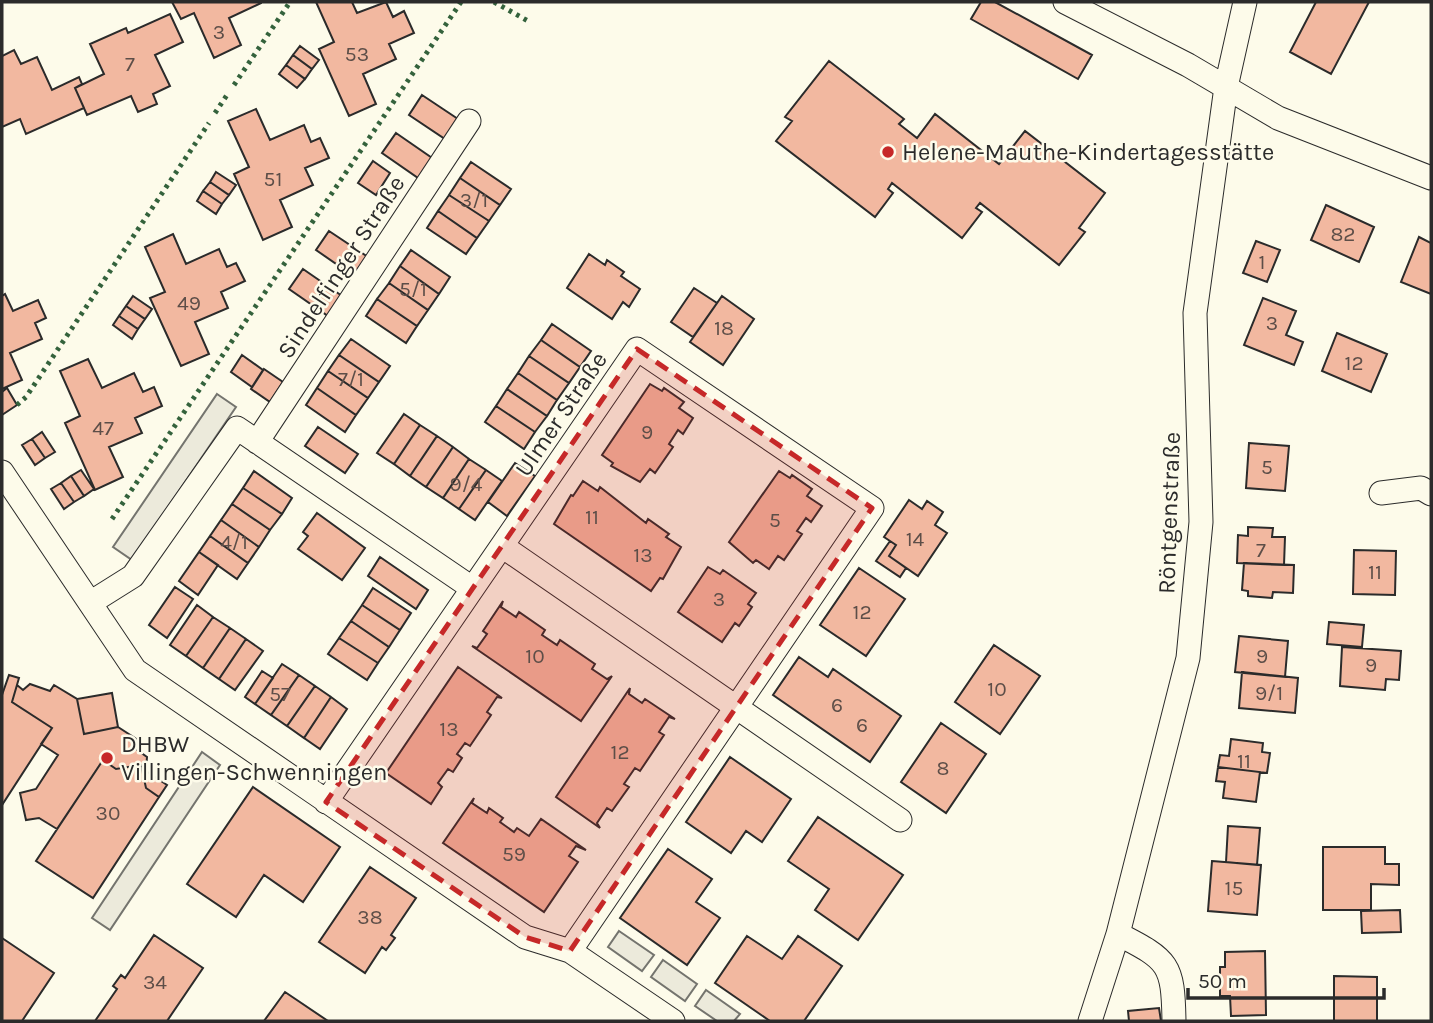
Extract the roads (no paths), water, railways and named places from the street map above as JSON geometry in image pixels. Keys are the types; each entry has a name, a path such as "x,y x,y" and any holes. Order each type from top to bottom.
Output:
{"street":[{"name":"Röntgenstraße","path":"1090,1021 1118,934 1188,658 1201,522 1195,313 1226,87 1245,2"},
{"path":"1074,4 1278,118 1431,178"},
{"name":"Sindelfinger Straße","path":"257,442 469,121"},
{"name":"Ulmer Straße","path":"326,802 637,349 872,508 570,951"},
{"path":"90,603 133,576 237,428 472,588"},
{"path":"2,472 135,670 526,937 570,951 673,1021"},
{"path":"1381,493 1421,488 1431,494"},
{"path":"502,546 900,820"},
{"path":"1118,934 1161,958 1173,980 1174,1021"}],"place":[{"name":"Helene-Mauthe-Kindertagesstätte","path":"888,152"},
{"name":"DHBW Villingen-Schwenningen","path":"107,758"}]}
